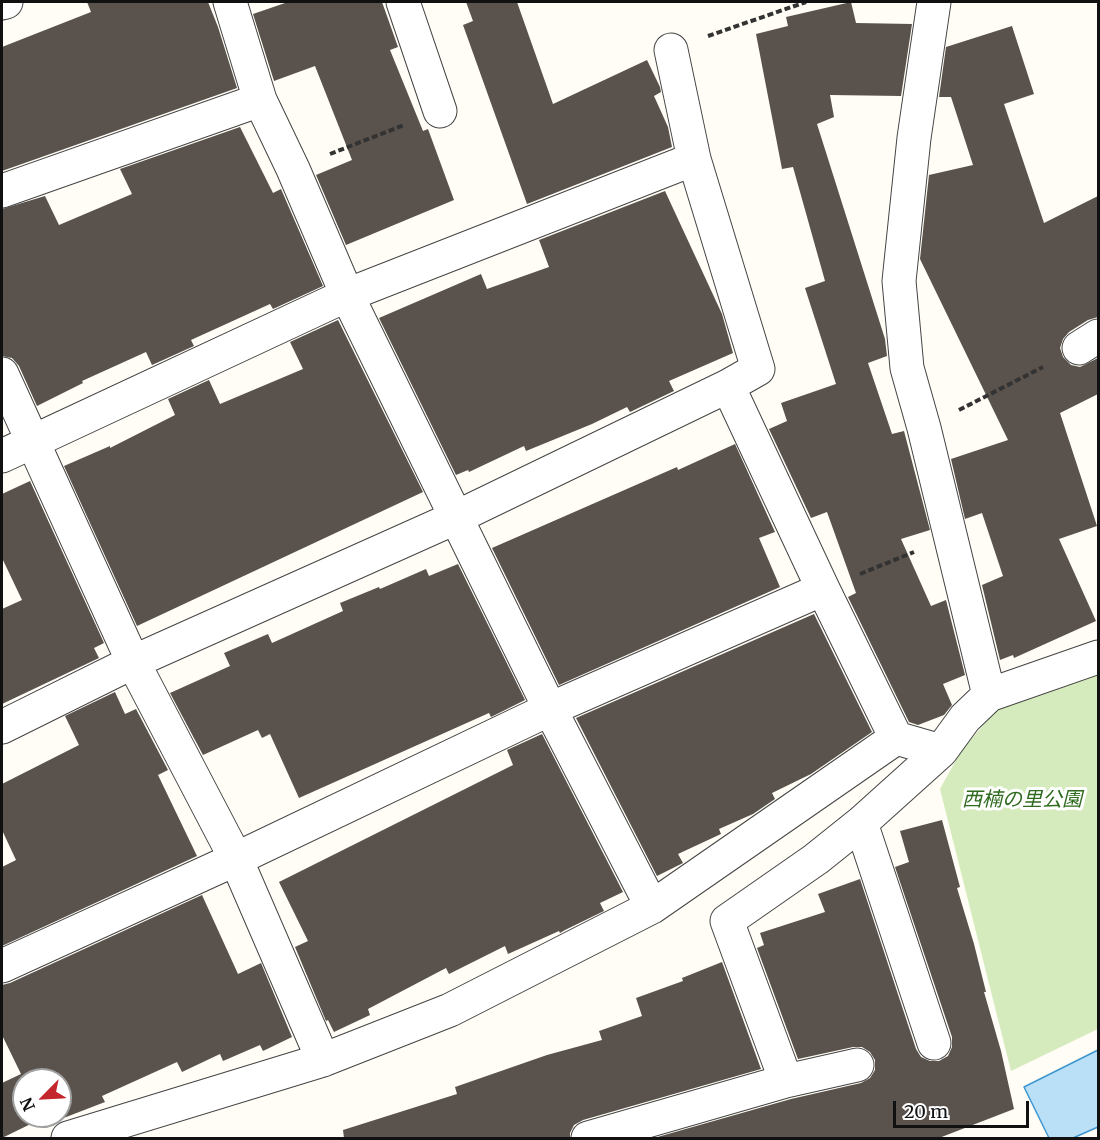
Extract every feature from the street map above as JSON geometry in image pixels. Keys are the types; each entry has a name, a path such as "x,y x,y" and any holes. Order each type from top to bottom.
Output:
{"street":[{"path":"2,3 6,2"},
{"path":"230,2 260,100 293,169 347,295 550,709 652,907"},
{"path":"403,2 440,111"},
{"path":"934,2 914,138 899,281 907,368 924,428 989,694"},
{"path":"2,728 133,662 457,517 728,386 758,369 694,159 670,50"},
{"path":"2,191 260,100"},
{"path":"2,456 347,295 694,159"},
{"path":"2,375 133,662 236,858 324,1060"},
{"path":"728,386 896,738 941,751"},
{"path":"2,966 550,709 823,589"},
{"path":"786,1081 727,921 816,859 861,823 941,751 965,718 989,694 1098,657"},
{"path":"68,1138 324,1060 450,1010 652,907 896,738"},
{"path":"861,823 934,1043"},
{"path":"588,1138 786,1081 857,1065"}],"path":[{"path":"670,50 806,2"},
{"path":"293,169 440,111"},
{"path":"924,428 1089,342"},
{"path":"823,589 950,538"}],"green space":[{"name":"西楠の里公園","path":"1098,664 1098,1029 1011,1071 940,789 961,751 1005,700"}],"water":[{"path":"1098,1050 1098,1127 1073,1138 1049,1138 1024,1087"}],"building":[{"path":"87,2 208,2 237,88 2,171 2,47 91,12"},
{"path":"288,2 382,2 398,47 390,50 423,131 428,129 454,200 346,245 316,175 352,160 315,66 274,81 253,14"},
{"path":"466,2 517,2 553,104 647,60 660,87 661,92 654,96 668,127 672,147 527,204 463,25 473,21"},
{"path":"851,2 856,23 912,24 901,96 830,95 834,117 817,124 885,339 887,356 868,363 892,434 904,431 930,530 901,539 931,606 946,600 965,675 943,684 952,705 944,715 918,725 909,722 848,597 856,593 827,512 811,518 769,429 787,421 781,403 836,384 805,288 825,281 793,167 782,169 756,34 788,26 786,17"},
{"path":"1012,26 1034,94 1004,104 1044,223 1098,196 1098,317 1088,320 1069,332 1060,348 1063,357 1071,365 1080,367 1098,358 1098,394 1060,413 1097,526 1059,539 1096,621 1014,658 1013,655 1000,660 982,585 1003,576 982,513 965,519 951,459 1008,440 920,259 929,175 973,165 951,97 939,97 946,47"},
{"path":"240,127 273,193 281,189 323,286 273,309 270,304 191,340 194,346 152,365 146,352 82,381 83,383 37,406 19,366 12,358 2,356 2,209 45,196 59,225 132,194 120,169"},
{"path":"665,191 722,314 733,353 669,381 674,391 630,412 627,407 526,451 524,446 469,472 468,470 456,475 379,318 481,274 487,289 549,267 539,240"},
{"path":"338,320 423,492 137,626 64,466 110,446 110,448 175,415 168,399 209,380 220,404 303,369 290,342"},
{"path":"735,444 775,532 759,538 780,587 559,685 492,548"},
{"path":"30,481 104,643 94,648 99,658 2,704 2,609 22,600 2,558 2,494"},
{"path":"458,564 525,700 491,717 489,713 299,798 270,734 262,738 258,730 203,755 170,693 230,666 224,653 268,634 272,643 343,611 340,603 426,569 429,576"},
{"path":"814,614 872,732 811,774 772,793 775,799 753,814 719,829 721,834 678,854 683,863 657,876 576,718"},
{"path":"115,692 125,714 136,709 168,770 158,775 197,856 2,946 2,867 16,860 2,830 2,784 79,745 65,716"},
{"path":"542,734 623,892 600,903 604,911 560,933 559,931 508,954 505,946 449,974 446,968 368,1009 370,1015 334,1032 328,1020 326,1021 295,947 308,941 279,882 513,765 507,750"},
{"path":"942,820 960,887 957,888 974,944 1014,1109 939,1138 654,1138 791,1099 861,1083 870,1078 875,1070 875,1060 870,1052 862,1047 798,1059 757,948 764,945 760,933 825,912 818,894 860,879 916,1049 921,1057 930,1061 939,1061 948,1056 952,1047 952,1037 895,867 909,862 900,831"},
{"path":"202,895 238,974 261,963 292,1037 263,1051 260,1045 223,1061 220,1054 182,1072 177,1062 102,1096 105,1102 72,1115 72,1068 18,1068 2,1035 2,985"},
{"path":"722,962 761,1069 583,1120 574,1125 570,1138 344,1138 343,1130 457,1094 455,1087 547,1055 602,1040 599,1031 642,1016 636,998 683,981 682,978"},
{"path":"12,1078 12,1128 22,1128 2,1138 2,1083"}]}
